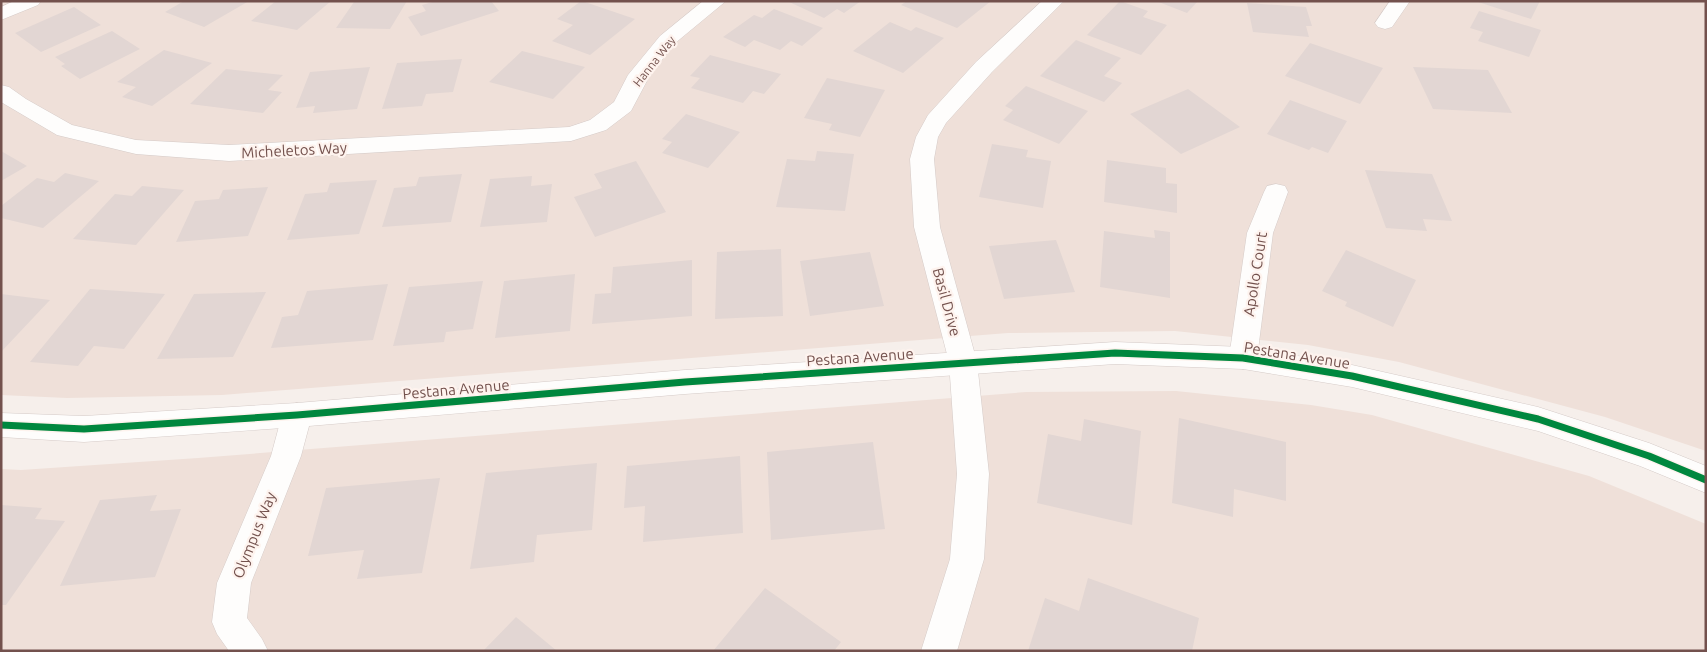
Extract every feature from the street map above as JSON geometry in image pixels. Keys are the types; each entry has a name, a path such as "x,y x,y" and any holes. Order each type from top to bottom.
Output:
{"street":[{"path":"1,14 31,1"},
{"name":"Hanna Way","path":"598,125 622,106 639,75 666,40 716,1"},
{"name":"Basil Drive","path":"940,651 967,559 973,474 963,362 927,227 922,158 927,137 936,120 984,67 1054,1"},
{"path":"1385,23 1400,1"},
{"name":"Micheletos Way","path":"1,92 18,104 66,130 136,147 229,154 552,136 572,134 598,125"},
{"name":"Apollo Court","path":"1242,358 1260,233 1276,192"},
{"name":"Pestana Avenue","path":"1,424 84,429 297,415 685,382 963,362 1114,354 1242,358 1352,376 1538,419 1649,456 1706,480"},
{"name":"Olympus Way","path":"250,651 229,622 234,583 286,456 297,415"}],"shaded area":[{"path":"1,1 1706,1 1706,451 1605,417 1399,362 1308,345 1175,331 1008,333 222,395 67,398 1,395"},
{"path":"1176,391 1311,405 1372,415 1589,476 1706,524 1706,651 1,651 1,469 21,470 198,458 1026,392"}],"building":[{"path":"184,1 249,1 204,27 165,12"},
{"path":"276,1 331,1 297,30 251,21"},
{"path":"407,1 390,29 336,28 354,2"},
{"path":"436,1 491,1 499,11 421,36 408,17 426,11 422,5"},
{"path":"581,1 635,19 590,55 552,41 573,25 557,19"},
{"path":"787,1 861,1 844,13 837,9 824,18"},
{"path":"907,1 991,1 957,28 901,5"},
{"path":"1120,1 1148,11 1143,17 1167,25 1141,55 1087,35"},
{"path":"1156,1 1198,1 1187,13"},
{"path":"1475,1 1540,1 1531,19"},
{"path":"1247,3 1306,7 1312,26 1306,26 1309,37 1253,32"},
{"path":"74,7 101,25 41,52 15,33"},
{"path":"774,9 823,28 802,46 791,41 780,50 754,40 745,47 723,37 754,15 762,18"},
{"path":"1479,11 1541,30 1529,57 1478,41 1483,32 1470,28"},
{"path":"890,22 911,31 916,27 944,38 903,73 853,51"},
{"path":"112,31 140,49 80,79 61,66 65,64 55,57"},
{"path":"1076,40 1121,58 1104,76 1122,83 1104,102 1040,76"},
{"path":"1310,43 1383,68 1360,104 1285,76"},
{"path":"164,50 212,63 152,106 122,97 136,87 117,82"},
{"path":"522,51 585,67 553,99 489,82"},
{"path":"710,55 781,74 764,94 753,91 743,103 691,88 700,78 690,76"},
{"path":"462,59 453,92 426,94 422,106 382,109 397,63"},
{"path":"370,67 357,109 313,113 315,106 296,108 310,72"},
{"path":"1413,67 1488,70 1512,113 1433,109"},
{"path":"226,69 283,75 268,90 282,92 263,113 190,104"},
{"path":"827,78 885,90 860,137 829,130 832,124 804,118"},
{"path":"1026,86 1088,111 1059,144 1003,120 1013,110 1005,106"},
{"path":"1188,89 1240,127 1181,154 1130,114"},
{"path":"1290,100 1347,121 1328,153 1312,147 1309,150 1267,134"},
{"path":"686,114 740,132 708,168 662,153 672,142 662,139"},
{"path":"992,144 1028,150 1026,157 1051,161 1043,208 979,197"},
{"path":"1,151 27,166 1,181"},
{"path":"817,151 854,154 845,211 776,207 787,159 815,161"},
{"path":"1107,160 1166,168 1166,183 1177,184 1177,213 1104,202"},
{"path":"636,161 666,212 595,237 574,197 602,188 594,174"},
{"path":"1365,170 1432,174 1452,221 1423,219 1427,231 1386,228"},
{"path":"65,173 99,181 43,228 1,218 1,206 37,178 54,182"},
{"path":"462,174 451,222 382,227 394,188 416,186 419,177"},
{"path":"532,176 531,186 552,184 547,222 480,227 490,179"},
{"path":"377,180 359,234 287,240 305,194 327,192 330,183"},
{"path":"142,186 184,190 136,245 73,239 115,194 132,196"},
{"path":"268,187 248,236 176,242 195,201 219,199 223,190"},
{"path":"1154,230 1170,232 1170,298 1100,287 1104,231 1155,238"},
{"path":"1056,240 1075,292 1004,299 989,246"},
{"path":"781,249 783,316 715,319 717,252"},
{"path":"1346,250 1416,280 1393,327 1345,306 1347,302 1322,291"},
{"path":"870,252 884,306 810,316 800,261"},
{"path":"692,260 692,316 592,324 595,294 611,293 613,267"},
{"path":"575,274 570,331 495,338 504,281"},
{"path":"483,281 473,329 446,332 444,342 393,346 409,287"},
{"path":"388,284 373,340 271,348 282,317 298,315 307,291"},
{"path":"90,289 165,294 124,349 94,346 78,366 30,362"},
{"path":"266,292 233,357 157,359 194,294"},
{"path":"1,294 50,300 1,352"},
{"path":"1179,418 1286,442 1286,501 1234,489 1233,517 1172,503"},
{"path":"1084,419 1141,431 1132,525 1037,503 1048,434 1081,441"},
{"path":"873,442 885,529 771,540 767,452"},
{"path":"740,456 743,533 643,542 645,506 624,508 627,466"},
{"path":"597,463 592,530 537,535 534,562 470,569 486,473"},
{"path":"440,478 422,573 357,579 364,550 308,556 326,488"},
{"path":"157,495 150,511 181,509 155,577 60,586 100,500"},
{"path":"1,505 42,508 35,519 65,521 6,605 1,605"},
{"path":"1088,578 1199,618 1192,651 1028,651 1045,598 1079,611"},
{"path":"765,588 841,642 834,651 713,651"},
{"path":"516,617 557,651 483,651"}],"cycle path":[{"path":"1,425 84,429 297,415 685,382 1115,353 1243,358 1352,376 1538,419 1649,456 1706,480"}]}
